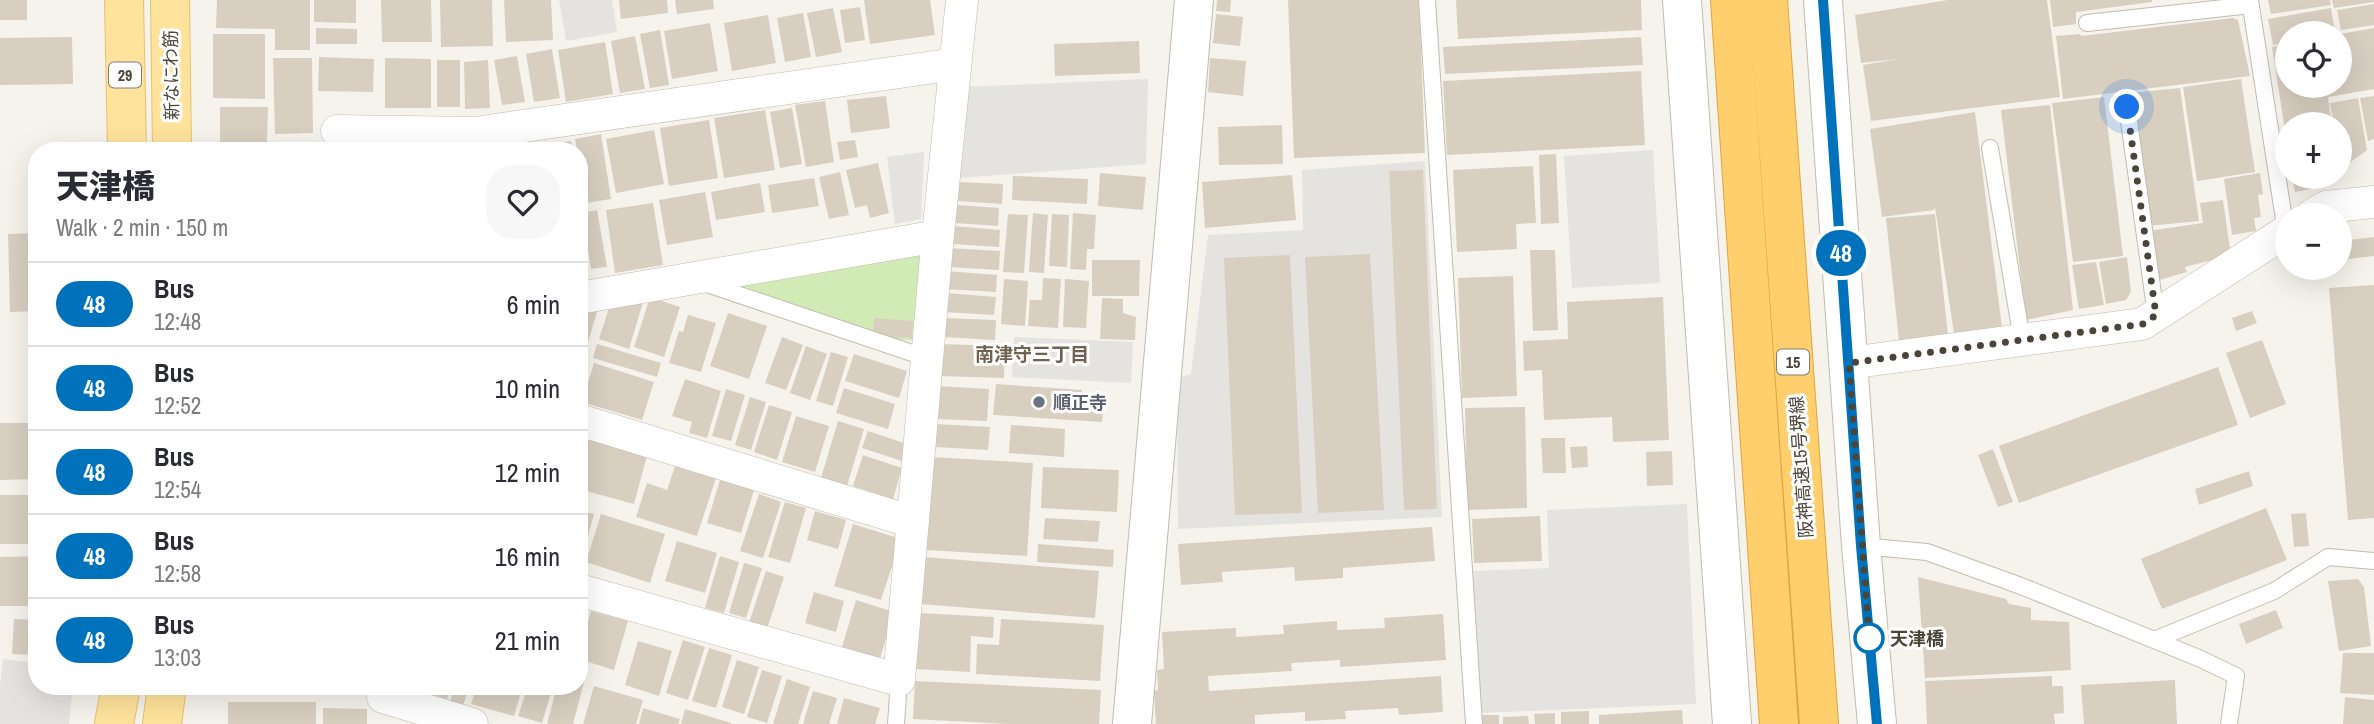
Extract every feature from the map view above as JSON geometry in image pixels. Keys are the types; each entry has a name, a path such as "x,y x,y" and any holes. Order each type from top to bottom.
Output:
{"highway":[{"name":"15","path":"1730,0 1779,724"},
{"name":"阪神高速15号堺線","path":"1768,0 1819,724"}],"main road":[{"name":"29","path":"124,0 127,142"},
{"name":"新なにわ筋","path":"170,0 172,142"},
{"path":"114,724 119,695"},
{"path":"162,724 166,695"}],"street":[{"path":"588,593 899,680 961,0"},
{"path":"1132,724 1194,0"},
{"path":"1682,0 1732,724"},
{"path":"1823,0 1861,546 1877,724"},
{"path":"337,131 475,133 955,64"},
{"path":"2352,204 2374,202"},
{"path":"588,296 938,236"},
{"path":"1849,363 2143,324 2275,240"},
{"path":"588,423 913,522"},
{"path":"383,697 472,724"}],"lane":[{"path":"1427,0 1474,724"},
{"path":"2087,23 2250,3 2282,203"},
{"path":"2127,107 2156,315"},
{"path":"1990,148 2022,340"},
{"path":"691,279 927,359"},
{"path":"1861,546 1927,552 2021,586 2236,676 2229,724"},
{"path":"2154,640 2274,591 2328,557 2374,561"},
{"path":"896,724 899,680"}],"green space":[{"path":"927,250 918,341 872,338 734,291 736,276"}],"shaded area":[{"path":"559,0 612,0 617,32 566,41"},
{"path":"1148,79 1146,164 958,178 964,87"},
{"path":"1653,150 1660,283 1572,288 1564,156"},
{"path":"924,152 921,219 895,224 887,157"},
{"path":"1425,161 1442,517 1178,529 1177,378 1191,374 1208,235 1303,230 1302,170"},
{"path":"1014,337 1133,342 1131,383 1012,377"},
{"path":"1687,504 1696,704 1480,713 1473,571 1549,568 1547,510"},
{"path":"3,659 28,662 28,695 72,695 69,724 0,724"}],"building":[{"path":"0,0 27,0 27,20 0,20"},
{"path":"217,0 310,0 310,50 275,50 275,29 216,28"},
{"path":"314,0 356,0 356,23 314,22"},
{"path":"381,0 431,0 432,42 382,42"},
{"path":"440,0 492,0 493,46 441,47"},
{"path":"504,0 551,0 553,40 506,42"},
{"path":"619,0 667,0 668,13 621,19"},
{"path":"675,0 713,0 714,9 677,14"},
{"path":"864,0 930,0 935,35 870,44"},
{"path":"1217,0 1231,0 1230,12 1216,11"},
{"path":"1288,0 1419,0 1425,153 1294,158"},
{"path":"1456,0 1641,0 1642,30 1458,39"},
{"path":"1948,0 2047,0 2060,97 1871,121 1863,65 1898,59 1861,63 1855,15"},
{"path":"2050,0 2152,2 2076,12 2076,24 2053,27"},
{"path":"2268,0 2330,0 2331,5 2271,14"},
{"path":"2332,0 2374,0 2374,2 2334,8"},
{"path":"2374,4 2374,25 2352,28 2352,21 2339,21 2337,10"},
{"path":"860,7 865,40 845,43 840,10"},
{"path":"833,8 842,52 816,57 807,13"},
{"path":"2331,8 2333,21 2275,21 2273,45 2268,19"},
{"path":"803,13 811,57 785,62 777,18"},
{"path":"1216,14 1243,17 1240,46 1213,43"},
{"path":"768,15 776,63 732,71 724,23"},
{"path":"2233,18 2238,20 2250,76 2063,99 2056,36 2081,36"},
{"path":"710,23 718,71 672,79 664,31"},
{"path":"316,28 357,29 357,44 316,44"},
{"path":"2374,28 2374,89 2352,93 2352,32"},
{"path":"660,30 669,85 650,88 640,34"},
{"path":"213,34 265,34 265,99 213,98"},
{"path":"635,36 645,89 620,93 611,41"},
{"path":"72,37 73,84 0,85 0,38"},
{"path":"1641,37 1643,65 1445,74 1443,47"},
{"path":"1139,41 1140,73 1055,76 1054,44"},
{"path":"605,42 613,94 566,102 558,50"},
{"path":"552,49 560,98 534,102 526,54"},
{"path":"517,56 525,102 502,105 494,60"},
{"path":"319,57 374,59 373,92 318,91"},
{"path":"273,58 312,58 313,133 275,134"},
{"path":"385,58 431,59 431,108 385,108"},
{"path":"1210,58 1246,61 1243,96 1208,92"},
{"path":"437,60 460,60 460,107 437,107"},
{"path":"488,60 490,108 465,109 464,62"},
{"path":"1641,71 1645,145 1447,155 1443,81"},
{"path":"2241,79 2255,172 2197,181 2183,87"},
{"path":"2180,88 2199,221 2148,226 2130,93"},
{"path":"886,96 890,128 851,133 847,100"},
{"path":"2374,96 2374,139 2368,141 2360,98"},
{"path":"2104,97 2123,256 2073,262 2052,103"},
{"path":"2280,98 2328,98 2330,112 2282,112"},
{"path":"2358,98 2367,150 2352,161 2352,112 2332,112 2330,103"},
{"path":"825,101 834,162 806,167 795,105"},
{"path":"2050,105 2073,310 2026,320 2001,110"},
{"path":"220,107 268,107 267,142 220,142"},
{"path":"792,108 802,164 780,168 770,112"},
{"path":"765,110 775,170 724,178 714,118"},
{"path":"1975,112 2002,328 1954,334 1935,207 1934,210 1882,217 1870,129"},
{"path":"709,120 718,178 669,186 660,128"},
{"path":"1282,125 1283,164 1219,165 1218,127"},
{"path":"654,130 664,184 616,193 606,139"},
{"path":"601,134 611,199 588,203 588,142 576,142 575,139"},
{"path":"855,140 858,157 840,160 837,142"},
{"path":"1556,154 1559,223 1541,224 1539,155"},
{"path":"878,163 889,213 870,218 867,205 855,208 846,170"},
{"path":"1533,166 1536,223 1516,224 1517,249 1457,252 1453,170"},
{"path":"1423,170 1437,509 1404,510 1389,171"},
{"path":"840,172 849,215 829,219 819,177"},
{"path":"1100,173 1146,177 1143,210 1098,206"},
{"path":"2260,173 2263,194 2258,195 2261,217 2254,218 2256,231 2232,235 2224,179"},
{"path":"1292,175 1296,220 1205,228 1202,182"},
{"path":"1013,176 1088,179 1087,204 1012,200"},
{"path":"814,178 819,206 772,213 768,185"},
{"path":"959,182 1003,184 1002,204 958,201"},
{"path":"760,183 765,212 716,220 711,192"},
{"path":"705,192 713,237 667,245 659,200"},
{"path":"2223,200 2230,249 2212,260 2185,267 2187,272 2156,281 2148,231 2203,223 2200,203"},
{"path":"653,203 663,265 615,273 606,210"},
{"path":"956,205 999,208 998,226 955,223"},
{"path":"597,210 607,267 591,269 588,212"},
{"path":"1033,213 1048,215 1044,273 1029,272"},
{"path":"1073,213 1096,215 1094,249 1087,249 1086,270 1070,269"},
{"path":"1008,214 1028,215 1024,273 1003,272"},
{"path":"1052,214 1069,215 1067,267 1049,266"},
{"path":"1935,214 1948,336 1899,341 1886,218"},
{"path":"953,226 1000,230 999,247 952,244"},
{"path":"28,233 28,311 10,312 8,234"},
{"path":"2374,237 2374,256 2352,259 2352,240"},
{"path":"948,248 1000,251 999,270 947,267"},
{"path":"1530,250 1555,250 1558,330 1533,331"},
{"path":"1370,254 1384,510 1318,513 1305,257"},
{"path":"1290,255 1302,513 1235,515 1224,258"},
{"path":"2127,257 2131,292 2126,300 2106,304 2099,262"},
{"path":"1092,260 1140,260 1139,296 1092,296"},
{"path":"2096,262 2104,305 2079,309 2072,265"},
{"path":"946,271 997,275 996,292 945,289"},
{"path":"1513,276 1517,396 1462,398 1458,278"},
{"path":"1043,278 1061,279 1058,328 1028,326 1030,300 1042,300"},
{"path":"1004,279 1028,281 1025,326 1001,324"},
{"path":"1065,279 1089,281 1086,328 1063,327"},
{"path":"2374,285 2374,518 2348,520 2329,288"},
{"path":"946,293 996,297 994,315 944,312"},
{"path":"650,297 680,307 664,357 634,347"},
{"path":"1663,297 1669,440 1613,442 1612,417 1544,420 1542,370 1524,371 1523,341 1568,339 1567,302"},
{"path":"1102,298 1123,299 1123,313 1136,317 1135,340 1100,339"},
{"path":"644,299 629,349 599,339 611,302"},
{"path":"599,305 588,342 588,307"},
{"path":"2252,311 2257,323 2236,331 2232,318"},
{"path":"728,313 767,326 749,379 710,366"},
{"path":"688,315 716,323 701,372 669,363 679,331 683,332"},
{"path":"874,318 913,321 912,338 873,336"},
{"path":"944,318 996,320 995,340 943,337"},
{"path":"782,337 803,345 786,390 765,383"},
{"path":"2262,340 2286,404 2250,418 2226,353"},
{"path":"597,344 661,363 657,377 593,358"},
{"path":"940,344 1005,346 1004,378 939,376"},
{"path":"806,346 827,354 810,400 790,393"},
{"path":"831,352 848,357 833,406 816,401"},
{"path":"854,354 907,371 899,398 845,381"},
{"path":"594,363 654,382 642,420 588,404 588,382"},
{"path":"2218,367 2238,425 2019,503 1999,446"},
{"path":"685,379 721,391 707,438 689,433 692,422 672,416"},
{"path":"996,384 1082,390 1082,400 1104,402 1102,422 993,415"},
{"path":"938,386 989,389 987,421 936,419"},
{"path":"844,388 895,404 888,429 836,413"},
{"path":"726,389 745,395 731,441 712,436"},
{"path":"750,397 766,402 751,450 735,445"},
{"path":"769,405 792,412 777,460 754,452"},
{"path":"1525,407 1527,508 1467,510 1465,408"},
{"path":"796,416 829,426 815,472 782,462"},
{"path":"838,421 864,429 847,486 821,478"},
{"path":"0,423 28,423 28,479 0,480"},
{"path":"936,424 990,427 988,450 935,447"},
{"path":"1011,425 1065,429 1064,457 1009,453"},
{"path":"868,431 907,444 902,461 862,448"},
{"path":"1541,438 1565,438 1566,473 1543,473"},
{"path":"588,440 647,456 634,504 588,491"},
{"path":"1587,446 1588,467 1572,468 1570,447"},
{"path":"1993,449 2013,502 1998,507 1978,455"},
{"path":"1672,451 1673,485 1647,486 1646,452"},
{"path":"863,455 902,468 893,499 853,486"},
{"path":"932,457 1033,463 1027,556 926,550"},
{"path":"675,466 716,478 697,536 636,517 647,483 667,490"},
{"path":"1043,467 1119,470 1117,512 1041,508"},
{"path":"2249,471 2253,486 2199,505 2195,489"},
{"path":"720,480 754,490 741,533 707,523"},
{"path":"759,494 781,502 763,558 740,551"},
{"path":"0,495 28,495 28,544 0,544"},
{"path":"785,502 806,508 790,563 768,557"},
{"path":"2266,508 2287,560 2162,609 2141,559"},
{"path":"815,511 846,520 838,549 807,540"},
{"path":"588,512 594,514 588,536"},
{"path":"2306,513 2309,546 2294,547 2291,514"},
{"path":"601,514 665,534 650,583 588,563"},
{"path":"1540,516 1542,561 1474,563 1472,519"},
{"path":"1045,518 1100,521 1098,542 1043,539"},
{"path":"853,524 901,539 881,600 834,586"},
{"path":"1432,527 1435,561 1343,568 1343,578 1295,581 1294,567 1222,572 1223,582 1181,585 1178,544"},
{"path":"677,541 717,553 705,593 665,581"},
{"path":"1038,544 1114,550 1113,567 1037,562"},
{"path":"28,556 28,606 0,606 0,557"},
{"path":"720,556 739,562 724,613 705,608"},
{"path":"924,557 1099,571 1095,618 920,604"},
{"path":"744,563 762,568 746,618 729,613"},
{"path":"766,571 784,577 767,629 749,623"},
{"path":"1918,577 2031,608 2031,620 2069,622 2071,670 1925,678"},
{"path":"2358,579 2364,587 2371,646 2339,651 2328,581"},
{"path":"814,592 844,601 836,632 805,623"},
{"path":"856,600 894,612 878,665 840,654"},
{"path":"2276,610 2283,628 2246,644 2239,624"},
{"path":"591,611 628,621 614,670 588,662 588,621"},
{"path":"919,613 994,617 993,638 971,636 970,672 916,669"},
{"path":"1443,614 1446,660 1340,667 1340,660 1291,663 1292,671 1208,676 1209,691 1441,676 1443,712 1399,715 1398,708 1345,711 1346,719 1305,721 1305,712 1255,715 1255,724 1156,724 1154,691 1158,690 1157,670 1164,669 1162,632 1236,628 1236,637 1284,634 1283,625 1337,621 1337,630 1385,628 1384,618"},
{"path":"14,619 28,620 28,655 12,654"},
{"path":"1001,619 1104,625 1100,681 976,674 977,644 999,645"},
{"path":"683,640 705,647 688,700 666,693"},
{"path":"638,641 672,651 659,696 625,685"},
{"path":"709,648 732,655 716,708 692,701"},
{"path":"2343,653 2374,653 2374,695 2340,693"},
{"path":"737,660 759,667 744,714 722,707"},
{"path":"762,670 782,676 767,723 747,717"},
{"path":"2052,676 2052,686 2063,686 2064,713 2054,714 2055,724 1927,724 1925,681"},
{"path":"787,679 810,687 798,724 773,724"},
{"path":"2175,680 2177,724 2084,724 2081,685"},
{"path":"915,681 1101,690 1099,724 1007,724 913,719"},
{"path":"594,686 643,700 636,724 583,724"},
{"path":"813,691 837,698 829,724 803,724"},
{"path":"452,695 466,695 463,706 450,702"},
{"path":"474,695 520,695 514,716 471,704"},
{"path":"525,695 550,695 542,723 518,716"},
{"path":"555,695 581,695 573,724 547,724"},
{"path":"2345,697 2374,700 2374,724 2343,724"},
{"path":"844,698 880,708 875,724 837,724"},
{"path":"228,702 316,702 316,724 228,724"},
{"path":"323,708 367,709 367,724 323,724"},
{"path":"643,708 680,719 678,724 639,724"},
{"path":"685,709 731,723 731,724 681,724"},
{"path":"1682,710 1683,724 1599,724 1599,715"},
{"path":"1589,711 1589,724 1561,724 1561,712"},
{"path":"1555,713 1555,724 1535,724 1534,714"},
{"path":"1480,715 1499,715 1499,724 1480,724"},
{"path":"1528,716 1529,724 1503,724 1503,717"}],"bus line":[{"name":"48","path":"1823,0 1861,546 1877,724"}],"place":[{"name":"順正寺","path":"1039,402"},
{"name":"天津橋","path":"1869,638"}],"district":[{"name":"南津守三丁目","path":"1032,354"}],"route":[{"path":"1869,638 1870,648 1849,363 2143,324 2156,315 2127,107"}]}
